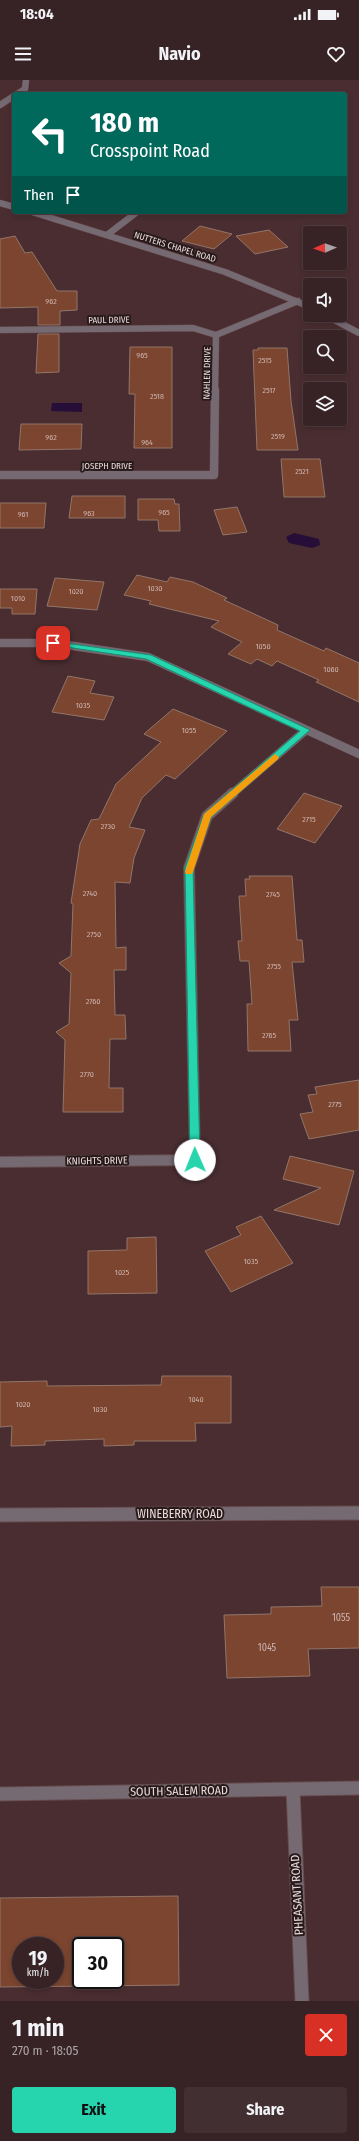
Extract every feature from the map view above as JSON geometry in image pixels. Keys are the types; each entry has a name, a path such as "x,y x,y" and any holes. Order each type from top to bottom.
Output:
{"street":[{"path":"20,92 25,89 26,80"},
{"path":"0,105 12,97"},
{"path":"0,203 12,206"},
{"name":"NUTTERS CHAPEL ROAD","path":"39,214 225,272 303,304"},
{"path":"107,235 134,214"},
{"name":"NAHLEN DRIVE","path":"214,475 216,336 298,301"},
{"path":"338,322 359,333"},
{"name":"PAUL DRIVE","path":"0,330 193,328 216,336"},
{"name":"JOSEPH DRIVE","path":"0,475 214,475"},
{"path":"0,643 53,643 148,657 359,754"},
{"name":"KNIGHTS DRIVE","path":"0,1162 195,1160 189,868 207,816 306,730"},
{"name":"WINEBERRY ROAD","path":"0,1515 359,1513"},
{"name":"SOUTH SALEM ROAD","path":"0,1794 359,1788"},
{"name":"PHEASANT ROAD","path":"293,1789 302,2001"}],"shaded area":[{"path":"52,403 82,403 82,412 51,411"},
{"path":"294,533 319,539 320,545 312,548 289,543 286,537"}],"building":[{"path":"200,226 232,234 214,249 182,241"},
{"path":"269,230 288,247 255,254 236,236"},
{"path":"15,236 25,253 32,252 57,291 77,291 77,310 60,311 60,325 38,325 38,307 0,308 0,239"},
{"path":"38,334 59,334 59,372 36,373"},
{"path":"130,347 172,347 172,448 134,448 135,394 129,394"},
{"path":"258,348 287,348 291,401 298,450 257,450 253,350 258,350"},
{"path":"21,424 82,424 81,449 19,450"},
{"path":"281,459 320,459 325,497 284,497"},
{"path":"72,496 125,496 125,518 69,518"},
{"path":"138,499 174,499 175,504 179,504 180,531 159,531 158,520 138,520"},
{"path":"0,503 46,503 44,528 0,528"},
{"path":"237,507 247,532 223,535 214,510"},
{"path":"137,575 167,582 170,577 193,582 227,598 224,600 278,625 277,630 324,651 326,648 359,663 359,702 316,682 319,680 277,661 272,666 257,659 251,664 228,654 242,642 211,627 219,621 149,604 151,601 124,595"},
{"path":"55,578 104,582 97,610 47,606"},
{"path":"0,589 37,589 35,614 12,614 12,608 0,608"},
{"path":"68,676 95,681 90,693 114,697 104,720 52,712"},
{"path":"173,709 227,731 175,779 166,775 142,798 129,827 145,830 134,858 130,883 115,882 116,948 126,947 126,970 114,970 115,1015 125,1015 126,1039 110,1039 109,1088 123,1088 123,1112 63,1112 65,1040 56,1032 69,1024 71,973 59,963 71,956 73,904 71,903 80,844 91,820 99,819 116,784 161,742 144,734"},
{"path":"304,793 342,806 315,843 277,829"},
{"path":"249,876 292,876 297,940 302,940 304,962 292,962 298,1020 289,1020 291,1051 248,1051 247,1004 252,1004 249,961 240,961 238,941 242,941 239,896 246,896 245,879 250,879"},
{"path":"359,1080 359,1130 309,1139 300,1114 313,1112 308,1095 317,1094 315,1087"},
{"path":"290,1156 354,1171 339,1225 274,1210 321,1188 283,1179"},
{"path":"261,1216 293,1263 231,1292 205,1251 241,1235 236,1227"},
{"path":"156,1237 157,1293 88,1294 88,1251 127,1250 127,1238"},
{"path":"162,1376 231,1376 231,1423 195,1423 196,1441 134,1441 134,1445 104,1446 104,1439 45,1441 45,1445 11,1446 12,1426 0,1427 0,1382 47,1381 47,1386 161,1385"},
{"path":"321,1587 359,1587 359,1648 308,1649 310,1676 227,1678 224,1615 271,1614 271,1607 322,1606"},
{"path":"178,1896 179,1985 124,1986 124,1937 72,1937 72,1986 64,1986 64,1937 12,1937 12,1987 0,1987 0,1898"}],"slow traffic":[{"path":"189,872 189,868 207,816 275,757"}],"route":[{"path":"53,643 148,657 306,730 207,816 189,868 195,1160"}]}
